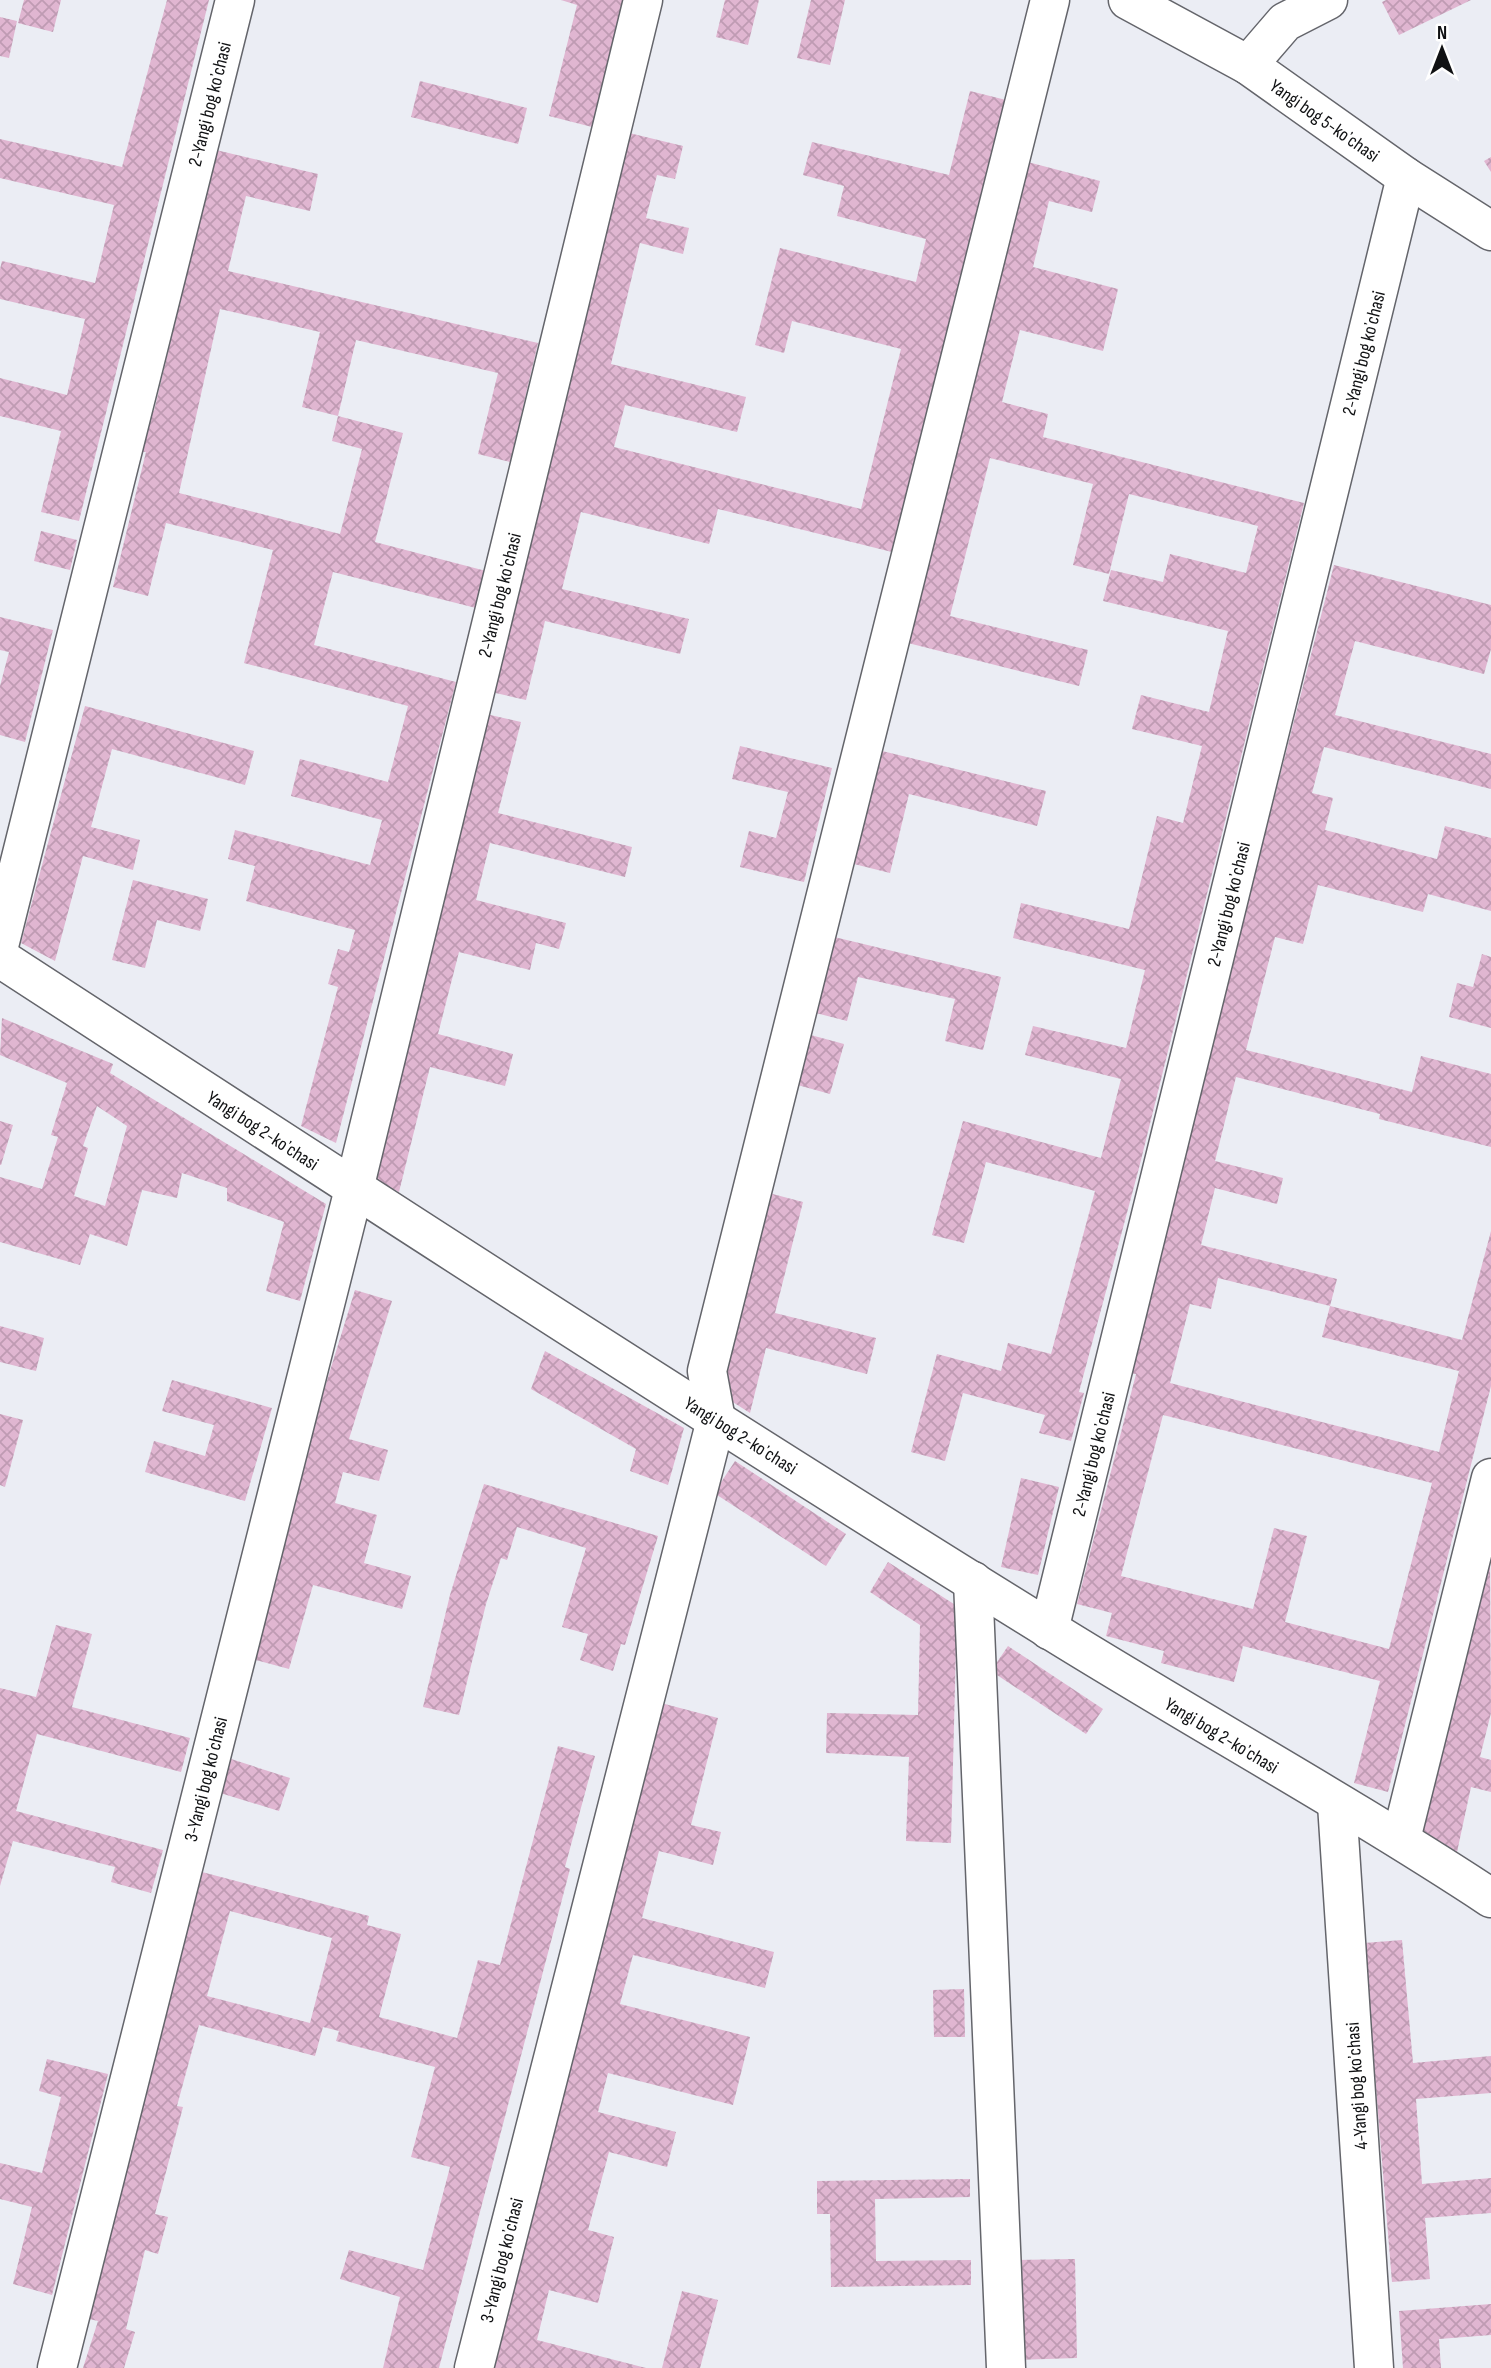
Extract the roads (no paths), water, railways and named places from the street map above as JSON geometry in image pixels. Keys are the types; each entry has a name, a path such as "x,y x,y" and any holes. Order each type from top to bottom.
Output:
{"street":[{"name":"2-Yangi bog koʼchasi","path":"0,942 234,0"},
{"name":"2-Yangi bog koʼchasi","path":"354,1189 643,0"},
{"path":"716,1420 707,1371 1050,0"},
{"name":"Yangi bog 5-koʼchasi","path":"1128,0 1248,65 1406,177 1491,231"},
{"path":"1248,65 1285,22 1328,0"},
{"name":"2-Yangi bog koʼchasi","path":"1049,1630 1406,177"},
{"name":"Yangi bog 2-koʼchasi","path":"0,958 354,1189 1049,1630 1337,1804 1401,1839 1491,1898"},
{"name":"3-Yangi bog koʼchasi","path":"57,2368 354,1189"},
{"name":"3-Yangi bog koʼchasi","path":"474,2368 716,1420"},
{"path":"1401,1839 1491,1478"},
{"path":"973,1581 1006,2368"},
{"name":"4-Yangi bog koʼchasi","path":"1337,1804 1374,2368"}]}
